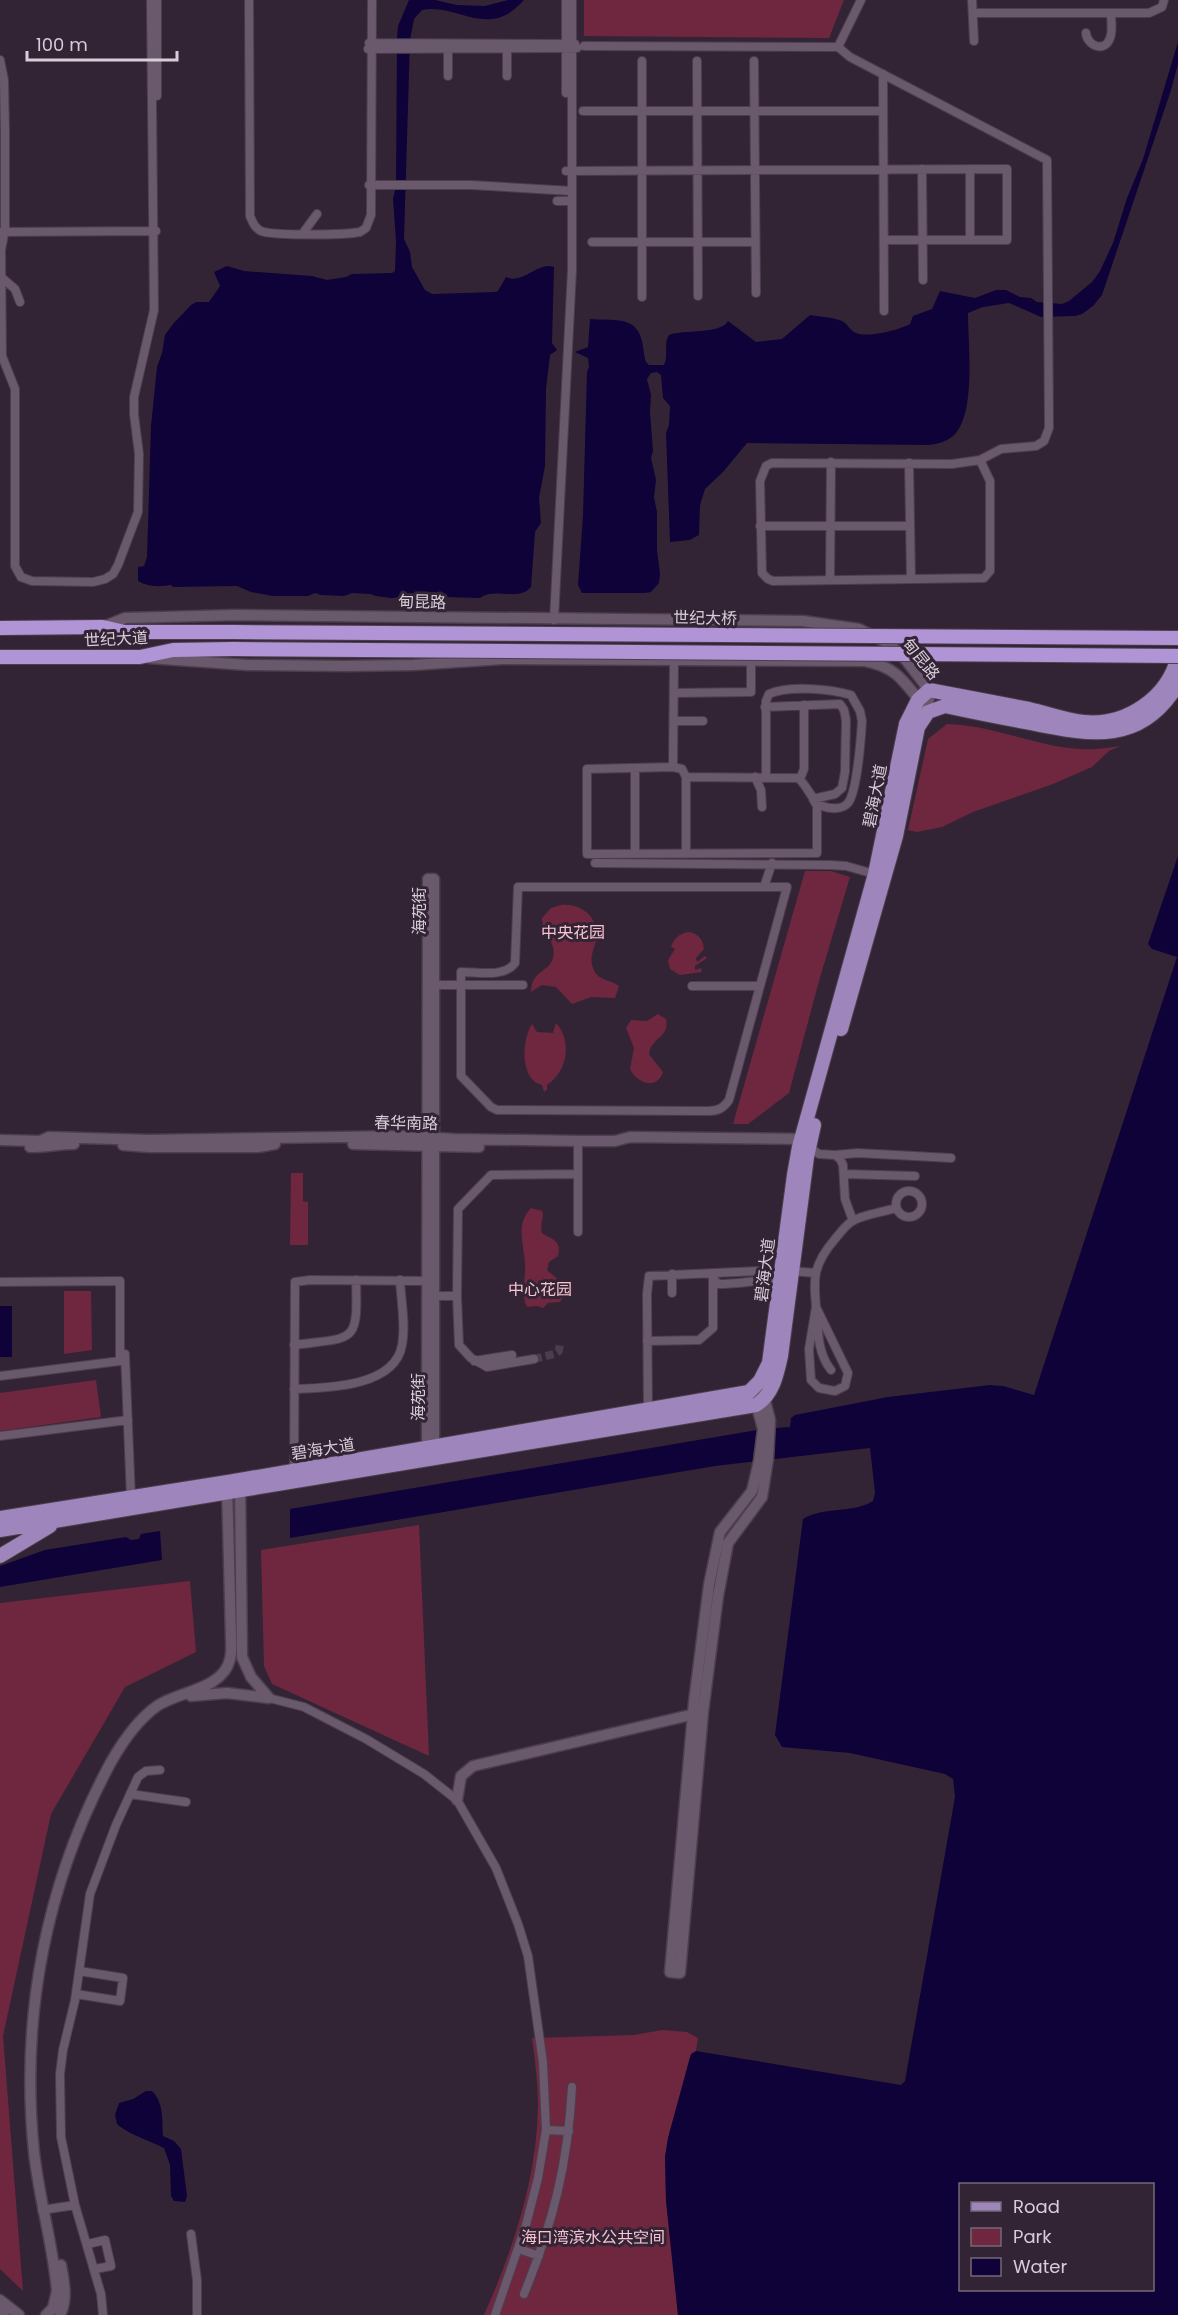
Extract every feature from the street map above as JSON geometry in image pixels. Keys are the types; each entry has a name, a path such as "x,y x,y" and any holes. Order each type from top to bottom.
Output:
{"highway":[{"name":"世纪大道","path":"0,628 103,627 125,632 232,632"},
{"name":"世纪大桥","path":"232,632 1178,638"},
{"name":"世纪大道","path":"0,657 140,657 173,650 233,649"},
{"name":"世纪大桥","path":"233,649 1178,656"}],"main road":[{"path":"929,690 1037,711 1080,722 1108,722 1129,715 1151,700 1167,680 1178,656"},
{"path":"928,712 945,706 1070,731 1106,733 1122,730 1147,718 1168,699 1178,684"},
{"name":"碧海大道","path":"0,1518 131,1498 234,1487 294,1470 430,1453 749,1392 769,1363 786,1275 805,1143 880,876 906,724 918,700 929,690"},
{"name":"碧海大道","path":"880,876 896,836 918,727 928,712"},
{"name":"碧海大道","path":"0,1530 56,1522 234,1487 430,1453 760,1402 775,1381 781,1356 786,1275"},
{"path":"0,1556 56,1522"}],"street":[{"path":"0,367 11,388 10,566 12,574 22,584 31,587 94,587 107,583 117,577 123,567 142,512 143,454 138,399 157,320 151,0"},
{"path":"0,60 4,80 2,356 15,388 15,566 21,577 32,581 93,582 113,574 138,512 139,454 134,402 153,319 158,0"},
{"path":"251,0 255,221 265,228 353,233 366,228 371,215 370,0"},
{"path":"565,660 559,645 559,620 571,309 572,201 569,190 569,47 566,0"},
{"path":"569,47 572,0"},
{"path":"838,47 861,0"},
{"path":"972,0 974,41"},
{"path":"973,13 1156,11 1162,7 1164,0"},
{"path":"1086,33 1087,40 1093,45 1101,46 1107,43 1111,34 1111,13"},
{"path":"370,46 838,47 850,57 1047,160 1047,435 1044,441 1036,446 1001,449 980,460 939,465 778,462 766,466 760,481 760,568 768,579 979,579 988,576 990,481 980,460"},
{"path":"448,47 448,76"},
{"path":"507,47 507,76"},
{"path":"642,61 642,297"},
{"path":"698,61 698,296"},
{"path":"754,61 756,293"},
{"path":"883,74 884,311"},
{"path":"583,111 883,111"},
{"path":"922,169 923,280"},
{"path":"970,169 970,240"},
{"path":"569,171 1007,169 1007,240 884,240"},
{"path":"370,185 471,185 569,190"},
{"path":"557,201 572,201"},
{"path":"304,231 317,214"},
{"path":"2,230 155,230"},
{"path":"592,242 755,242"},
{"path":"1,277 15,288 20,302"},
{"path":"830,580 831,462"},
{"path":"909,463 911,579"},
{"path":"760,526 910,526"},
{"name":"甸昆路","path":"103,627 125,618 228,615 804,621 869,632 897,650 929,690 928,712"},
{"path":"804,621 812,641 804,661"},
{"name":"甸昆路","path":"140,657 247,665 347,666 413,665 502,659 866,662 877,664 894,672 910,687 928,712"},
{"path":"673,767 674,660"},
{"path":"674,693 751,692 751,660"},
{"path":"766,777 766,697 777,691 831,691 848,694 854,697 862,721 850,801 846,806 835,808 822,806 813,799"},
{"path":"765,707 840,704 844,710 846,720 845,772 842,788 835,794 813,799"},
{"path":"800,779 804,769 804,705"},
{"path":"674,721 703,721"},
{"path":"686,854 686,777 682,769 673,767 587,769 587,854 686,854 817,853 817,806 800,779"},
{"path":"635,769 636,854"},
{"path":"686,777 800,779"},
{"path":"755,777 761,790 762,807"},
{"path":"595,863 772,863 846,866 880,876"},
{"path":"764,887 772,863"},
{"name":"海苑街","path":"430,1453 431,985 434,879 428,879 431,985"},
{"path":"518,887 764,887 787,887 729,1100 722,1108 708,1111 505,1111 491,1107 461,1076 461,972 503,972 515,963 518,887"},
{"path":"431,985 524,985"},
{"path":"692,986 759,986"},
{"name":"春华南路","path":"0,1140 40,1141 49,1137 149,1140 406,1136 430,1142"},
{"name":"春华南路","path":"0,1147 112,1144 149,1147 258,1147 430,1142 578,1144 615,1141 630,1137 805,1143"},
{"path":"805,1143 819,1154 858,1153 951,1158"},
{"path":"578,1144 578,1232"},
{"path":"836,1155 840,1159 844,1174 845,1199 853,1221"},
{"path":"534,1359 487,1367 474,1361 459,1345 458,1209 492,1174 578,1174"},
{"path":"844,1174 915,1176"},
{"path":"831,1370 826,1364 819,1342 813,1294 815,1273 828,1247 853,1221 896,1208"},
{"path":"746,1272 746,1282"},
{"path":"648,1411 648,1278 652,1274 746,1272 786,1275"},
{"path":"712,1274 713,1281 718,1284 741,1284 754,1279 815,1273"},
{"path":"672,1274 672,1293"},
{"path":"647,1341 699,1340 713,1328 712,1274"},
{"path":"294,1345 342,1339 351,1334 356,1324 356,1280"},
{"path":"294,1389 329,1387 377,1377 394,1364 402,1345 400,1280"},
{"path":"0,1282 120,1281 131,1498"},
{"path":"294,1470 294,1287 296,1281 431,1281"},
{"path":"67,1286 122,1285"},
{"path":"0,1376 120,1361 122,1285"},
{"path":"430,1296 457,1296"},
{"path":"816,1307 848,1373 845,1386 836,1391 819,1388 811,1380 809,1349 816,1307"},
{"path":"474,1361 512,1355"},
{"path":"698,1716 680,1974 670,1972 698,1716 718,1596 728,1543 762,1497 766,1422 756,1385"},
{"path":"0,1436 128,1420"},
{"path":"234,1487 242,1657 251,1677 269,1698"},
{"path":"51,2314 64,2302 63,2279 45,2209 34,2151 30,2077 32,2017 49,1919 63,1870 79,1828 123,1742 143,1717 155,1707 181,1693 212,1682 227,1668 231,1658 234,1487"},
{"path":"45,2209 36,2114 36,2038 40,1998 55,1916 70,1865 86,1825 128,1744 138,1731 164,1708 178,1700 202,1693 227,1693 269,1698 304,1707 366,1739 424,1774 457,1800 496,1868 523,1940 530,1971 543,2063 546,2130 538,2178 519,2249 495,2315"},
{"path":"457,1800 461,1776 473,1766 698,1716"},
{"path":"103,2315 101,2294 75,2205 61,2137 60,2074 76,1994 90,1894 130,1794 141,1773 160,1770"},
{"path":"130,1794 186,1802"},
{"path":"76,1994 120,2001 123,1978 79,1971"},
{"path":"524,2294 539,2256 562,2179 569,2132 572,2087"},
{"path":"546,2130 569,2132"},
{"path":"45,2209 75,2205"},
{"path":"191,2234 197,2315"},
{"path":"88,2244 105,2240 111,2266 95,2269"},
{"path":"519,2249 539,2256"},
{"path":"0,2300 19,2315"},
{"path":"0,2311 4,2315"}],"green space":[{"path":"584,0 844,0 829,38 584,36"},
{"path":"947,724 980,728 1063,747 1089,749 1120,746 1109,751 1092,767 1053,784 973,812 942,827 917,832 908,830 928,739"},
{"path":"805,871 831,871 850,877 789,1093 748,1124 733,1124"},
{"name":"中央花园","path":"561,905 582,909 592,919 597,932 592,957 593,968 601,978 619,986 615,998 591,997 572,1004 556,987 542,985 531,992 534,979 551,963 554,952 542,918 551,908"},
{"path":"688,932 697,935 702,942 704,949 696,958 697,962 705,956 707,958 695,966 695,970 701,968 702,972 680,975 670,969 668,960 675,949 671,947 674,941 679,935"},
{"path":"658,1014 666,1019 665,1030 650,1048 649,1054 663,1072 656,1082 647,1083 637,1078 630,1069 634,1048 626,1028 631,1020 647,1021"},
{"path":"556,1023 565,1039 565,1056 559,1072 544,1092 542,1085 529,1075 526,1067 526,1039 532,1024 537,1032 553,1033"},
{"path":"291,1173 303,1173 303,1201 308,1202 308,1245 290,1245"},
{"name":"中心花园","path":"531,1208 542,1211 542,1233 555,1241 559,1247 558,1256 549,1262 547,1270 563,1284 564,1295 560,1302 548,1303 543,1308 527,1307 524,1296 525,1264 522,1228 526,1214"},
{"path":"64,1291 91,1291 92,1350 64,1354"},
{"path":"96,1380 101,1417 0,1431 0,1393"},
{"path":"419,1525 429,1756 272,1684 264,1666 261,1550"},
{"path":"190,1581 196,1652 125,1687 51,1814 3,2036 23,2291 0,2269 0,1603"},
{"name":"海口湾滨水公共空间","path":"662,2030 687,2032 698,2038 696,2051 691,2054 688,2064 665,2157 666,2201 678,2315 484,2315 514,2239 533,2160 538,2106 532,2038 634,2035"}],"water":[{"path":"409,0 435,0 457,5 485,6 508,0 524,0 511,12 498,18 473,18 435,9 422,10 414,19 410,40 404,239 410,252 412,267 425,290 432,294 495,292 498,291 506,277 518,278 542,267 554,267 552,343 557,350 550,355 546,389 545,466 539,498 541,523 535,532 531,587 520,594 492,594 480,598 412,596 391,598 352,593 344,596 315,593 308,596 273,596 251,592 237,586 173,587 142,583 138,581 138,567 144,566 147,557 151,426 157,367 165,335 173,324 191,305 196,302 209,302 220,286 214,272 227,266 244,271 312,276 327,280 352,274 395,271 396,241 393,199 396,186 397,37 398,26"},
{"path":"1178,42 1178,64 1171,90 1102,295 1093,306 1075,316 1041,317 1009,303 983,307 968,313 968,394 962,423 953,436 943,442 929,445 747,443 723,472 705,489 700,505 699,535 690,540 670,542 666,433 670,406 663,398 661,375 657,372 651,373 647,379 651,395 653,451 651,458 656,480 654,497 657,512 659,583 651,592 645,593 582,593 578,585 589,367 588,358 575,352 588,347 590,319 627,322 638,331 646,362 649,365 664,365 666,342 669,335 710,330 728,321 756,342 782,339 810,315 842,321 854,332 861,334 875,334 899,329 910,324 913,316 932,309 940,291 975,298 996,290 1006,290 1037,302 1062,304 1069,301 1092,282 1100,271 1113,243 1127,198 1143,159"},
{"path":"1178,856 1178,2315 678,2315 666,2201 665,2157 691,2054 696,2051 901,2085 905,2081 955,1797 953,1779 945,1774 850,1753 782,1747 775,1735 803,1519 811,1515 865,1505 873,1501 875,1493 870,1448 715,1466 290,1538 290,1509 763,1429 790,1427 791,1418 795,1415 888,1397 990,1385 1003,1386 1034,1395 1177,957 1152,949 1148,944"},
{"path":"0,1306 12,1306 12,1357 0,1357"},
{"path":"160,1531 162,1560 0,1587 0,1566 45,1550 126,1537 131,1540 139,1539 141,1534"},
{"path":"146,2091 152,2091 159,2101 163,2136 174,2141 181,2149 187,2196 185,2202 174,2201 171,2196 170,2165 164,2148 132,2134 117,2124 115,2115 119,2103 133,2099"}],"tunnel":[{"path":"534,1359 559,1351 560,1342"}]}
